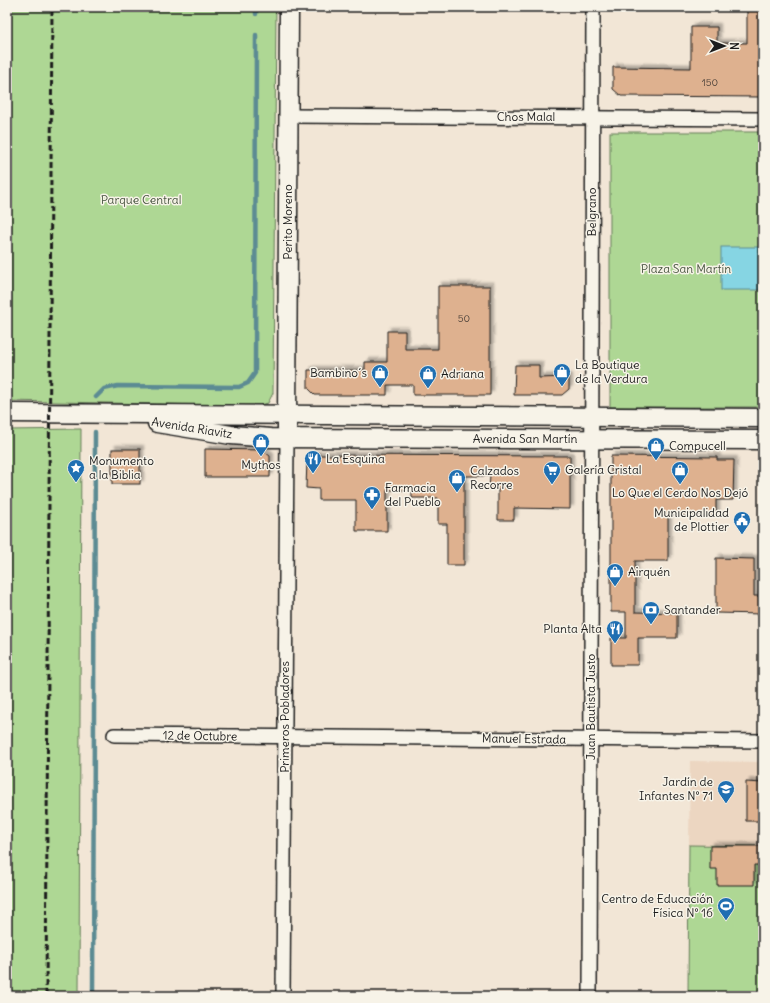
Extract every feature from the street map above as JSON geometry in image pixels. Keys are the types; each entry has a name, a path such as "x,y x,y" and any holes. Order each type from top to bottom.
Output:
{"main road":[{"name":"Perito Moreno","path":"287,438 289,7"},
{"name":"Avenida Riavitz","path":"7,413 287,416"},
{"name":"Avenida Riavitz","path":"97,413 231,435 287,438"},
{"name":"Avenida San Martín","path":"287,416 763,418"},
{"name":"Avenida San Martín","path":"287,438 763,440"}],"street":[{"name":"Belgrano","path":"592,417 593,7"},
{"name":"Chos Malal","path":"289,116 763,119"},
{"name":"Juan Bautista Justo","path":"590,996 592,417"},
{"name":"Primeros Pobladores","path":"283,996 287,438"},
{"name":"12 de Octubre","path":"114,735 285,737"},
{"name":"Manuel Estrada","path":"285,737 763,741"}],"shaded area":[{"name":"Jardín de Infantes N° 71","path":"690,761 763,762 763,846 689,845"}],"green space":[{"name":"Parque Central","path":"7,7 276,7 273,393 268,403 257,406 7,401"},
{"name":"Plaza San Martín","path":"610,132 763,132 763,407 610,407"},
{"path":"81,429 79,996 7,996 7,430"},
{"name":"Centro de Educación Física N° 16","path":"689,845 763,846 763,996 688,996"}],"water":[{"path":"721,247 759,247 759,290 721,290"}],"building":[{"path":"747,7 763,7 763,97 621,96 613,89 613,67 691,68 691,27 717,27 717,43 747,43"},
{"path":"438,286 490,286 490,395 413,395 413,385 387,385 387,395 315,395 308,388 308,370 365,370 365,362 387,362 387,331 405,331 405,349 438,349"},
{"path":"515,365 539,365 539,378 569,377 569,389 562,395 514,395"},
{"path":"112,449 140,449 140,484 112,484"},
{"path":"205,449 262,450 270,456 270,477 205,477"},
{"path":"313,455 570,456 570,509 514,508 514,520 498,520 498,489 489,489 490,476 464,476 464,565 447,565 447,524 438,524 438,498 412,498 412,490 387,490 387,531 356,531 356,500 319,500 319,489 306,488 307,460"},
{"path":"611,456 717,457 717,460 734,460 733,500 716,500 716,516 668,515 668,561 635,561 635,612 677,613 677,638 638,638 638,665 611,665 611,638 626,638 626,612 611,612"},
{"path":"716,558 754,559 754,596 763,596 763,614 716,613"},
{"path":"746,782 763,783 763,821 746,821"},
{"path":"710,846 763,846 763,865 754,865 754,885 717,885 717,869 710,869"}],"waterway":[{"path":"256,7 256,14"},
{"path":"96,397 104,389 118,386 239,387 248,383 255,373 256,35"},
{"path":"93,996 95,432"}],"railway":[{"path":"46,996 52,7"}],"place":[{"name":"La Boutique de la Verdura","path":"562,387"},
{"name":"Bambino´s","path":"380,388"},
{"name":"Adriana","path":"428,389"},
{"name":"Mythos","path":"261,457"},
{"name":"Compucell","path":"656,461"},
{"name":"La Esquina","path":"313,474"},
{"name":"Monumento a la Biblia","path":"76,483"},
{"name":"Galería Cristal","path":"552,485"},
{"name":"Lo Que el Cerdo Nos Dejó","path":"680,485"},
{"name":"Calzados Recorre","path":"457,493"},
{"name":"Farmacia del Pueblo","path":"372,510"},
{"name":"Municipalidad de Plottier","path":"742,535"},
{"name":"Airquén","path":"615,587"},
{"name":"Santander","path":"651,625"},
{"name":"Planta Alta","path":"615,644"},
{"name":"Jardín de Infantes N° 71","path":"726,804"},
{"name":"Centro de Educación Física N° 16","path":"726,921"}]}
